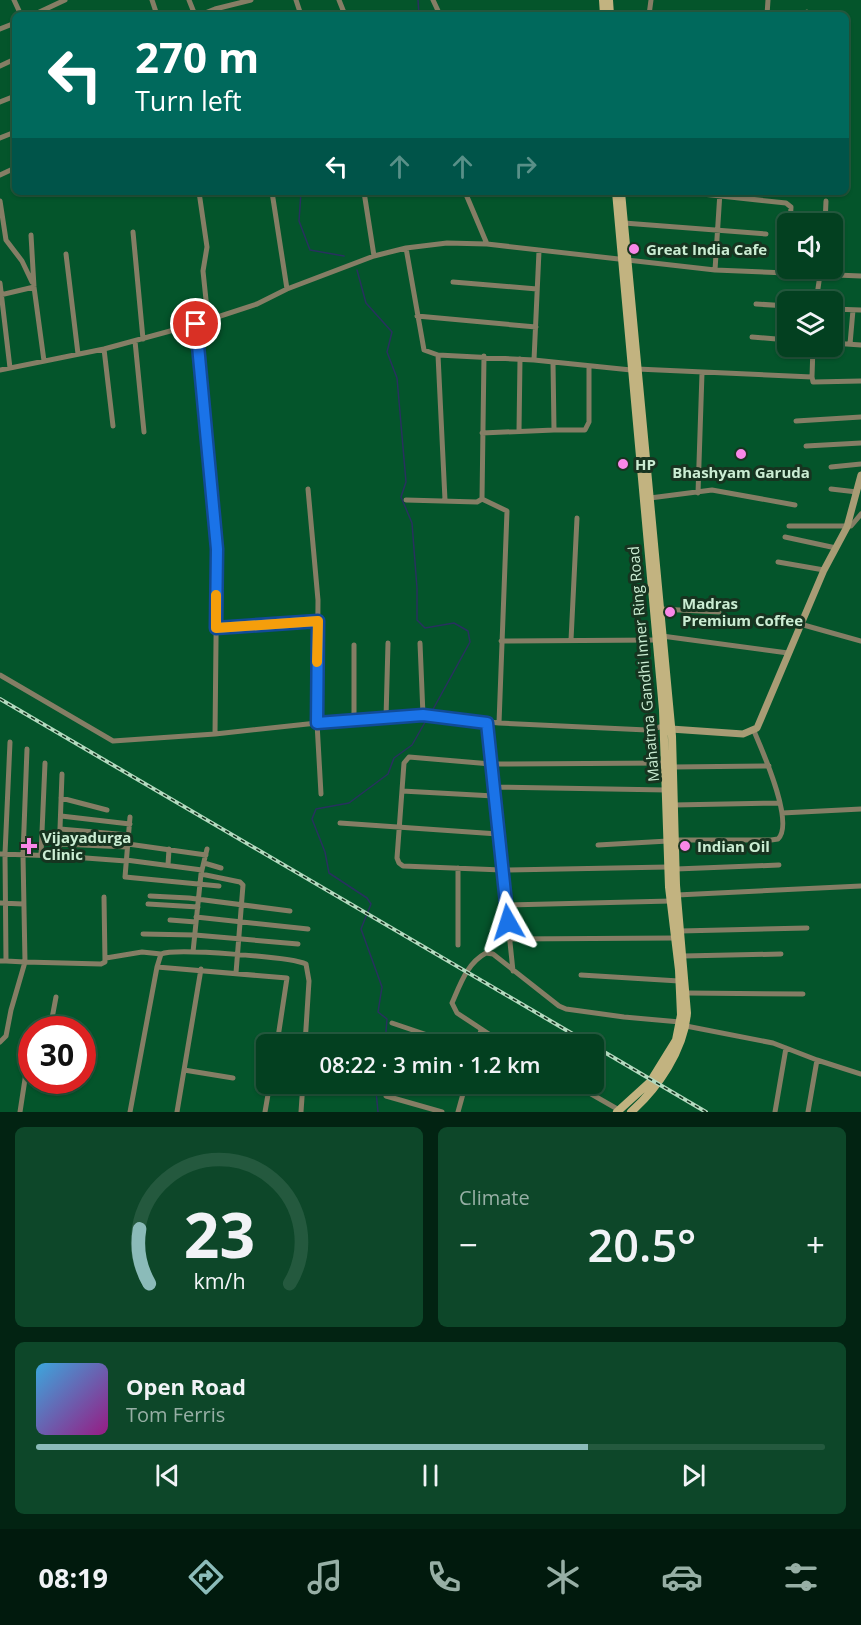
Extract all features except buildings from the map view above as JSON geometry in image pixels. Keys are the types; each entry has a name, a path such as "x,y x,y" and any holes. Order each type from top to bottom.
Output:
{"main road":[{"name":"Mahatma Gandhi Inner Ring Road","path":"616,195 668,728 673,805 671,840"},
{"name":"Mahatma Gandhi Inner Ring Road","path":"621,195 624,223 623,260"},
{"name":"Mahatma Gandhi Inner Ring Road","path":"634,369 650,498 660,609 659,638"},
{"name":"Mahatma Gandhi Inner Ring Road","path":"618,1111 650,1082 676,1040 683,1024 666,790 670,765"},
{"name":"Mahatma Gandhi Inner Ring Road","path":"631,1112 656,1085 674,1055 683,1024 687,993 678,935"}],"street":[{"path":"39,12 65,0"},
{"path":"208,12 251,0"},
{"path":"200,195 207,247 203,271 208,319"},
{"path":"272,195 287,289"},
{"path":"364,195 374,256"},
{"path":"466,195 487,244"},
{"path":"715,270 720,195"},
{"path":"727,195 786,203 791,207 791,213"},
{"path":"0,201 6,240 22,261 34,287"},
{"path":"825,213 826,201"},
{"path":"624,223 766,234"},
{"path":"133,232 143,339"},
{"path":"31,235 34,287 44,361"},
{"path":"0,370 105,349 196,324 257,304 287,289 374,256 406,248 447,243 487,244 715,270 777,269"},
{"path":"406,248 423,349 426,352 438,355 484,356 634,369 812,377"},
{"path":"534,360 539,251"},
{"path":"66,254 78,354"},
{"path":"843,274 861,276"},
{"path":"453,282 537,289"},
{"path":"0,283 10,368"},
{"path":"0,294 34,287"},
{"path":"756,304 777,305"},
{"path":"843,310 861,310"},
{"path":"850,344 853,310"},
{"path":"417,316 536,327"},
{"path":"196,324 217,549 215,734"},
{"path":"752,337 777,339"},
{"path":"135,340 144,432"},
{"path":"843,344 861,345"},
{"path":"105,349 113,426"},
{"path":"438,355 445,500"},
{"path":"482,499 484,356"},
{"path":"813,357 813,382 861,381"},
{"path":"519,431 520,359"},
{"path":"553,362 554,430"},
{"path":"482,433 585,430 589,422 589,366"},
{"path":"698,493 702,373"},
{"path":"796,421 861,417"},
{"path":"806,446 861,443"},
{"path":"831,467 861,464"},
{"path":"0,675 113,741 425,715 487,723 647,730 668,728 743,734 754,731 760,724 800,624 824,570 847,527 861,475"},
{"path":"308,489 318,600 317,723 321,794"},
{"path":"831,489 857,492"},
{"path":"650,498 712,490 795,505"},
{"path":"406,500 477,502 482,499"},
{"path":"482,499 507,511 498,723"},
{"path":"789,526 847,527 851,526 861,514"},
{"path":"571,640 577,518"},
{"path":"785,537 836,548"},
{"path":"778,562 824,570"},
{"path":"660,609 719,612"},
{"path":"216,628 318,621"},
{"path":"800,624 861,641"},
{"path":"501,641 659,638 788,653"},
{"path":"386,718 388,642"},
{"path":"420,643 425,715"},
{"path":"354,645 354,721"},
{"path":"487,723 513,971"},
{"path":"598,845 671,840 778,839 783,831 782,813 769,766 754,731"},
{"path":"10,742 3,854 3,961 101,964 105,962 104,897"},
{"path":"0,1042 6,1036 25,962 23,855 27,749"},
{"path":"769,766 491,764 409,757 404,763 398,858 399,863 403,866 502,870 779,865"},
{"path":"41,855 45,763"},
{"path":"59,856 62,774"},
{"path":"493,787 666,790"},
{"path":"402,791 494,796"},
{"path":"0,797 8,799"},
{"path":"61,798 107,810"},
{"path":"673,805 779,803"},
{"path":"782,813 861,809"},
{"path":"61,816 130,820 125,875 127,878 219,886"},
{"path":"340,823 498,834"},
{"path":"60,830 129,835"},
{"path":"60,844 206,852 201,872 193,952"},
{"path":"168,865 169,849"},
{"path":"3,854 168,865 242,883 243,906 236,973"},
{"path":"204,863 220,868"},
{"path":"458,945 459,868"},
{"path":"506,905 674,898 861,886"},
{"path":"150,896 198,903 290,911"},
{"path":"3,903 23,904"},
{"path":"148,904 198,903"},
{"path":"170,920 196,919 308,929"},
{"path":"510,939 678,935 807,928"},
{"path":"143,934 195,934 298,944"},
{"path":"106,958 142,952 161,954 193,952 302,962 306,964 309,981 306,1034"},
{"path":"488,1034 457,1013 452,1003 463,978 477,958 486,953 493,954 566,1009 683,1024 773,1043 861,1074"},
{"path":"130,1112 161,954"},
{"path":"683,956 781,954"},
{"path":"157,967 287,978 279,1034"},
{"path":"177,1112 201,969"},
{"path":"580,975 679,981"},
{"path":"687,993 803,993"},
{"path":"52,1016 56,996"},
{"path":"392,1023 424,1034"},
{"path":"480,1034 481,1030"},
{"path":"775,1112 786,1048"},
{"path":"808,1112 817,1060"},
{"path":"184,1070 233,1078"},
{"path":"20,1112 23,1094"},
{"path":"265,1112 268,1094"},
{"path":"301,1112 302,1094"},
{"path":"458,1112 462,1094"},
{"path":"590,1094 618,1111"},
{"path":"386,1096 442,1112"}],"waterway":[{"path":"418,0 419,12"},
{"path":"301,195 299,221 310,250 344,256"},
{"path":"357,270 366,303 392,332 387,352 397,378 406,482 401,497 412,523 417,620 425,628 454,623 468,631 470,642 431,713"},
{"path":"386,1034 387,1019 378,1012 382,987 361,929 371,904 367,898 329,873 325,852 312,819 316,809 349,803 388,774 394,758 412,745 428,717"},
{"path":"376,1094 378,1112"}],"railway":[{"path":"0,699 573,1034"},
{"path":"604,1052 706,1112"}],"slow traffic":[{"path":"216,595 216,628 318,621 317,662"}],"place":[{"name":"Great India Cafe","path":"634,249"},
{"name":"Bhashyam Garuda","path":"741,454"},
{"name":"HP","path":"623,464"},
{"name":"Madras Premium Coffee","path":"670,612"},
{"name":"Vijayadurga Clinic","path":"29,846"},
{"name":"Indian Oil","path":"685,846"}],"route":[{"path":"196,324 217,549 216,628 318,621 317,723 423,715 487,723 508,922"}]}
